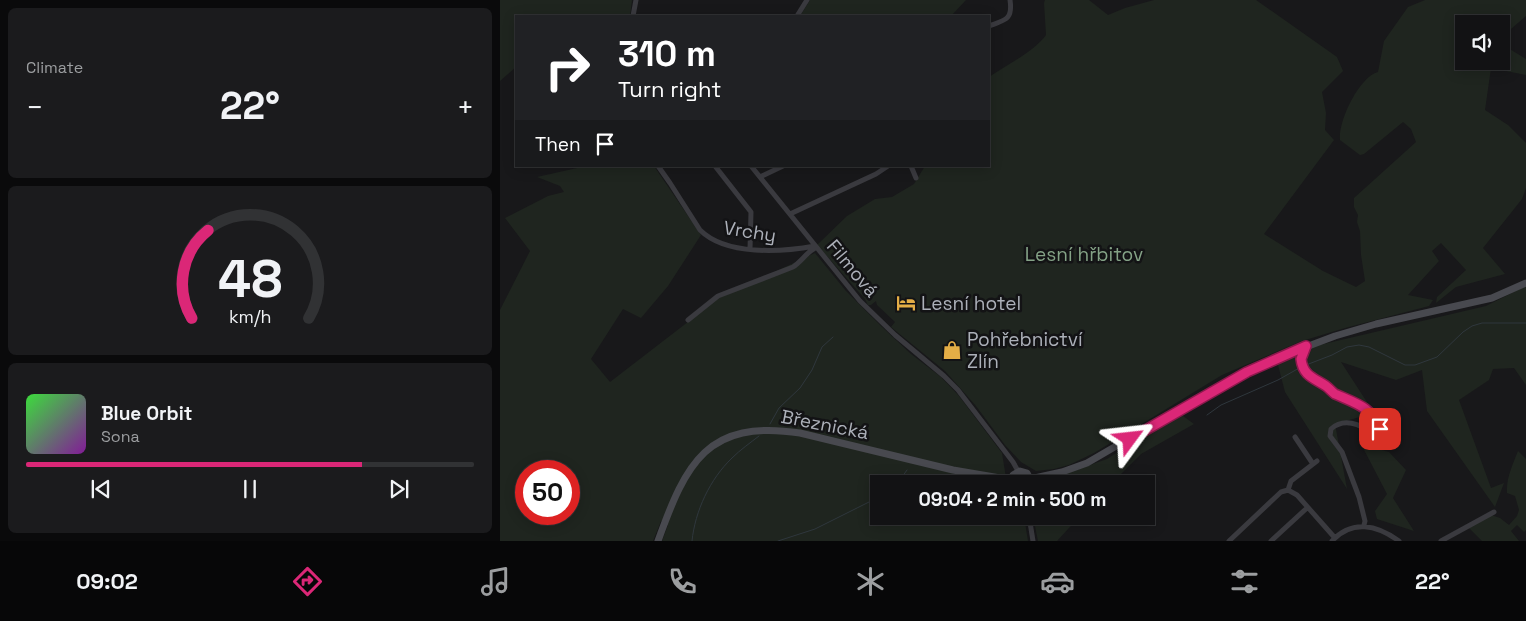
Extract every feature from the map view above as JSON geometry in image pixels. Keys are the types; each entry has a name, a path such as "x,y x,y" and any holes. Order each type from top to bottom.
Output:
{"main road":[{"path":"1051,475 1087,463 1221,385 1306,346 1376,324 1485,300 1526,283"},
{"name":"Březnická","path":"658,541 680,486 697,460 722,440 750,430 775,429 800,433 977,475"},
{"path":"1018,471 1025,472 1026,475"},
{"name":"Březnická","path":"1013,475 1018,471"}],"street":[{"path":"633,15 636,0"},
{"path":"798,15 807,0"},
{"path":"990,26 1010,16 1012,10 1010,0"},
{"name":"Vrchy","path":"659,167 691,217 706,236 717,242 731,247 786,251 815,247"},
{"path":"716,167 751,212 750,249"},
{"name":"Filmová","path":"752,167 815,247 875,317 958,390 1018,471"},
{"path":"760,177 781,167"},
{"path":"790,214 876,174 886,167"},
{"path":"911,167 916,178"},
{"path":"688,320 718,296 793,267 815,247"},
{"path":"1306,346 1301,359 1304,369 1311,378 1327,386 1333,393 1358,403 1377,419 1380,429 1376,434 1370,434 1365,428 1355,423 1334,426 1331,429 1330,436 1342,452 1359,497 1365,521 1364,525"},
{"path":"1288,490 1292,481 1315,463 1295,437"},
{"path":"1229,541 1280,492 1288,490 1298,495 1333,539 1347,530 1364,525 1387,532 1399,541"},
{"path":"1271,541 1307,508"},
{"path":"1441,541 1494,512"},
{"path":"1031,525 1034,541"}],"green space":[{"path":"500,0 632,0 630,15 515,15 515,68 500,81"},
{"path":"810,0 966,0 952,15 801,15"},
{"name":"Lesní hřbitov","path":"1045,0 1089,0 1108,15 1154,0 1256,0 1337,57 1343,71 1322,92 1326,113 1325,130 1334,140 1264,234 1323,271 1356,287 1365,281 1360,231 1357,222 1358,215 1354,207 1354,198 1416,142 1411,129 1403,122 1364,154 1360,155 1340,140 1342,122 1351,101 1364,82 1378,72 1384,41 1408,7 1425,0 1526,0 1526,16 1511,29 1510,35 1510,15 1455,15 1455,70 1491,70 1485,110 1508,125 1526,143 1526,188 1522,199 1483,248 1505,274 1456,287 1436,303 1437,297 1466,270 1441,243 1432,251 1439,261 1408,295 1433,300 1429,306 1302,341 1222,375 1094,453 1069,465 1036,471 1021,462 1005,445 976,406 945,371 891,327 895,322 877,305 876,301 868,305 865,299 817,245 847,216 875,199 892,197 914,184 924,167 990,167 990,76 1027,53 1046,35"},
{"path":"1510,49 1526,59 1526,75 1501,70 1510,70"},
{"path":"582,167 655,167 701,235 668,286 641,318 623,309 591,359 610,382 719,298 815,253 846,291 881,326 911,354 941,377 959,396 1002,453 1006,475 870,475 870,525 1025,525 1028,541 662,541 668,525 661,521 653,541 500,541 500,310 530,251 505,218 548,196 564,192 560,186 537,177"},
{"path":"1526,286 1526,385 1514,368 1493,369 1489,380 1459,400 1491,488 1504,483 1495,507 1427,411 1422,370 1396,380 1341,362 1374,413 1335,424 1347,489 1285,392 1277,361 1311,347 1486,306"},
{"path":"1179,413 1194,424 1141,454 1120,475 1062,475 1107,459"},
{"path":"1361,444 1389,452 1406,470 1393,498 1414,531 1377,519 1375,511 1387,494"},
{"path":"1518,451 1526,459 1526,530 1524,532 1517,525 1511,531 1519,541 1482,541 1469,528 1491,515 1500,518 1509,525 1517,516 1519,510 1515,496 1507,493 1507,487 1510,471"},
{"path":"1035,525 1072,525 1057,541 1038,541"}],"waterway":[{"path":"1306,365 1347,347 1359,345 1369,347 1405,365 1415,365 1437,357 1472,326 1482,323 1526,323"},
{"path":"770,424 779,408 800,388 812,370 822,347 833,337"},
{"path":"1207,415 1221,405 1278,380 1301,367"},
{"path":"692,541 696,518 710,486 724,466 759,436"},
{"path":"903,475 907,470"},
{"path":"778,541 815,529 870,502"}],"place":[{"name":"Lesní hotel","path":"906,303"},
{"name":"Pohřebnictví Zlín","path":"952,350"}],"route":[{"path":"1130,439 1221,385 1306,346 1301,359 1304,369 1311,378 1327,386 1333,393 1358,403 1377,419 1380,429"}]}
